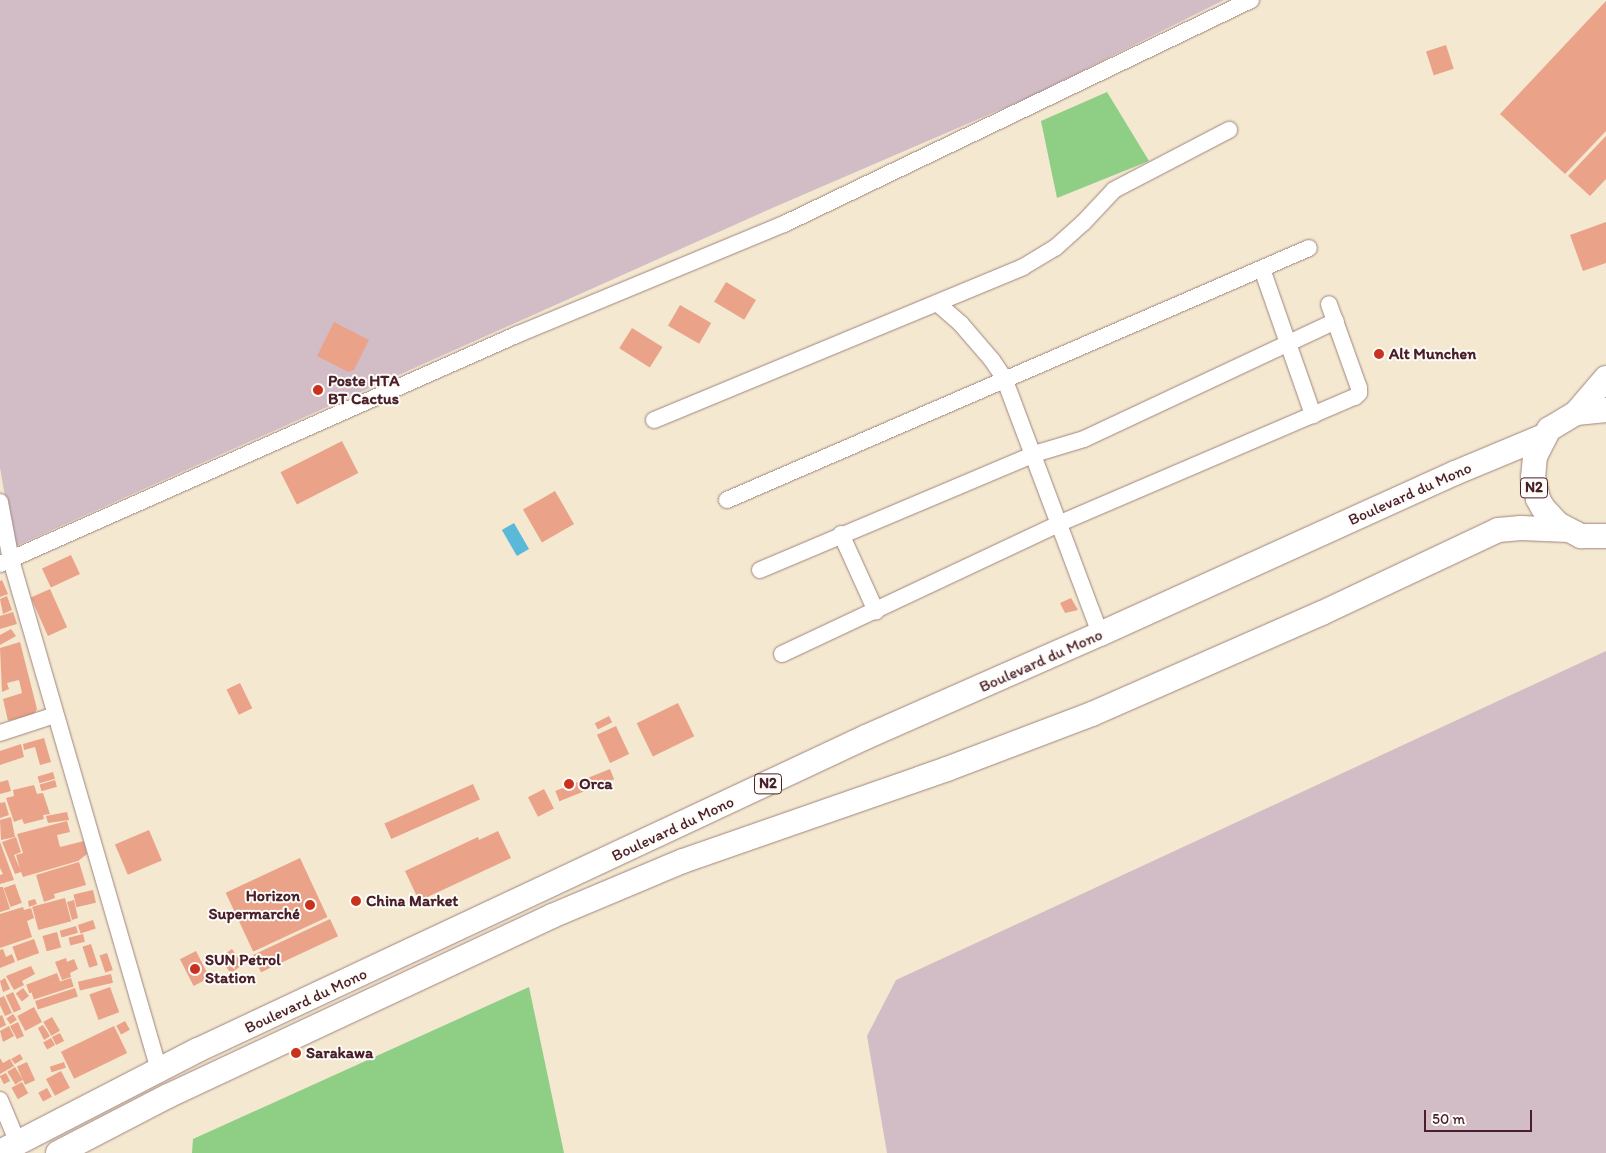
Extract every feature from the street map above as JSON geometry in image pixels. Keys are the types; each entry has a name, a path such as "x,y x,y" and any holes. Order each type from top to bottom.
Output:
{"highway":[{"name":"N2","path":"1576,413 1606,378"},
{"name":"N2","path":"1606,410 1576,413 1557,422 1544,436 1535,456 1532,477 1534,488 1547,512 1568,530 1581,536 1606,536"},
{"name":"Boulevard du Mono","path":"9,1147 159,1070 866,737 1100,634 1454,473 1544,436"},
{"name":"Boulevard du Mono","path":"58,1153 168,1096 552,916 683,862 947,769 1092,714 1322,613 1492,533 1515,528 1568,530"}],"street":[{"path":"6,562 516,335 784,224 1251,0"},
{"path":"654,420 1023,267 1055,248 1083,223 1114,190 1229,130"},
{"path":"727,500 1004,378 1309,248"},
{"path":"1262,269 1313,416"},
{"path":"937,303 961,324 992,360 1004,378 1100,634"},
{"path":"782,654 1058,524 1313,416 1359,394 1360,388 1329,304"},
{"path":"760,570 841,534 1034,454 1084,439 1336,321"},
{"path":"0,502 6,562 55,714 159,1070"},
{"path":"841,534 876,611"},
{"path":"0,733 55,714"},
{"path":"0,1100 9,1147"}],"shaded area":[{"path":"0,0 1224,0 1032,96 770,209 14,547 0,468"},
{"path":"1606,651 1606,1153 887,1153 867,1036 896,980"}],"green space":[{"path":"1107,92 1149,161 1057,198 1041,121"},
{"path":"529,987 564,1153 192,1153 193,1139"}],"water":[{"path":"514,523 529,549 517,556 502,530"}],"building":[{"path":"1606,1 1606,131 1565,174 1500,114"},
{"path":"1446,45 1454,69 1434,75 1426,51"},
{"path":"1606,136 1606,179 1590,196 1568,176"},
{"path":"1606,222 1606,263 1583,271 1570,235"},
{"path":"726,282 756,300 744,320 714,302"},
{"path":"680,305 711,323 699,344 668,326"},
{"path":"334,322 369,340 354,370 348,372 317,356"},
{"path":"632,328 663,347 650,367 619,348"},
{"path":"342,441 358,473 297,504 281,472"},
{"path":"555,491 574,524 542,542 523,510"},
{"path":"71,555 80,574 51,588 42,569"},
{"path":"2,580 8,594 0,597 0,581"},
{"path":"50,589 67,627 48,636 31,598"},
{"path":"7,596 12,610 3,614 0,599"},
{"path":"1071,598 1078,610 1065,613 1060,603"},
{"path":"13,612 17,624 0,629 0,616"},
{"path":"11,629 16,636 0,645 0,635"},
{"path":"20,642 37,709 34,714 8,721 3,699 22,693 19,680 7,683 9,689 2,692 0,648"},
{"path":"240,683 252,708 239,715 227,690"},
{"path":"678,703 694,736 653,756 637,723"},
{"path":"609,716 612,722 598,730 595,723"},
{"path":"616,726 629,754 610,763 597,735"},
{"path":"44,738 51,762 40,765 35,747 24,750 23,744"},
{"path":"21,744 24,757 0,765 0,751"},
{"path":"610,769 614,779 559,801 555,791"},
{"path":"53,772 55,779 40,783 38,776"},
{"path":"8,780 11,791 0,794 0,782"},
{"path":"55,780 57,787 42,791 40,784"},
{"path":"473,784 480,800 391,839 384,823"},
{"path":"34,785 37,794 43,793 50,814 43,815 44,819 24,824 22,819 14,822 6,798 14,796 13,790"},
{"path":"544,789 554,809 538,817 528,797"},
{"path":"5,802 9,815 0,818 0,803"},
{"path":"67,812 69,820 48,823 46,816"},
{"path":"11,817 15,837 1,840 0,820"},
{"path":"67,821 70,832 57,835 60,847 84,841 87,854 78,861 23,877 21,872 15,874 2,842 16,837 21,852 14,855 20,869 16,855 23,853 17,834"},
{"path":"149,830 162,860 128,875 115,844"},
{"path":"498,831 511,858 419,901 405,871 478,837 479,840"},
{"path":"0,842 14,880 0,884 0,875 3,874 0,868"},
{"path":"300,858 327,917 253,952 226,893"},
{"path":"79,862 86,885 54,894 55,898 44,902 36,875"},
{"path":"15,884 22,903 11,907 4,888"},
{"path":"0,887 3,887 10,909 0,912"},
{"path":"93,890 96,903 76,907 74,894"},
{"path":"65,898 71,921 38,930 32,907"},
{"path":"35,899 37,904 29,907 28,901"},
{"path":"74,900 78,918 72,920 67,902"},
{"path":"23,907 24,910 31,908 34,918 27,921 32,937 0,948 0,914"},
{"path":"330,919 338,936 261,972 253,955"},
{"path":"93,920 96,929 81,934 78,925"},
{"path":"76,926 78,933 62,937 60,931"},
{"path":"57,932 61,947 47,951 43,936"},
{"path":"83,934 85,942 70,945 68,938"},
{"path":"34,939 39,953 18,961 12,947"},
{"path":"91,944 98,965 89,968 82,947"},
{"path":"3,949 6,957 12,954 15,962 0,968 0,950"},
{"path":"232,949 243,965 231,973 220,958"},
{"name":"SUN Petrol Station","path":"196,951 210,978 194,986 180,959"},
{"path":"107,953 113,970 105,973 99,956"},
{"path":"66,958 67,962 74,959 78,969 70,973 71,977 62,980 55,962"},
{"path":"31,966 35,974 22,981 24,985 14,990 6,976"},
{"path":"57,973 60,981 29,993 26,985"},
{"path":"111,974 113,983 80,990 78,982"},
{"path":"5,978 10,989 3,992 0,981"},
{"path":"71,978 74,987 34,1000 31,991"},
{"path":"110,987 119,1012 99,1020 89,995"},
{"path":"23,988 29,996 22,1001 16,993"},
{"path":"75,988 78,997 38,1010 35,1001"},
{"path":"13,992 21,1009 14,1013 6,995"},
{"path":"4,996 12,1013 5,1016 0,1005 0,998"},
{"path":"34,1007 42,1022 25,1031 17,1016"},
{"path":"13,1014 17,1020 10,1024 6,1018"},
{"path":"2,1015 6,1025 0,1028 0,1016"},
{"path":"52,1017 60,1031 51,1036 43,1022"},
{"path":"125,1021 130,1030 121,1035 116,1026"},
{"path":"18,1022 24,1036 17,1039 10,1026"},
{"path":"43,1025 50,1036 44,1040 38,1028"},
{"path":"9,1026 14,1036 3,1042 0,1031"},
{"path":"114,1026 127,1053 74,1079 61,1052"},
{"path":"60,1033 64,1041 56,1045 52,1037"},
{"path":"51,1038 55,1045 47,1049 43,1042"},
{"path":"20,1054 23,1059 15,1064 11,1059"},
{"path":"0,1058 3,1063 10,1059 14,1066 0,1074"},
{"path":"27,1062 35,1080 25,1085 17,1066"},
{"path":"64,1062 66,1068 52,1072 50,1067"},
{"path":"15,1067 23,1080 15,1084 7,1072"},
{"path":"61,1071 70,1088 55,1096 46,1079"},
{"path":"6,1073 10,1081 4,1084 0,1076"},
{"path":"22,1082 28,1093 18,1099 12,1088"},
{"path":"47,1088 52,1097 43,1102 38,1093"}],"place":[{"name":"Alt Munchen","path":"1379,354"},
{"name":"Poste HTA BT Cactus","path":"318,390"},
{"name":"Orca","path":"569,784"},
{"name":"China Market","path":"356,901"},
{"name":"Horizon Supermarché","path":"310,905"},
{"name":"SUN Petrol Station","path":"195,969"},
{"name":"Sarakawa","path":"296,1053"}]}
